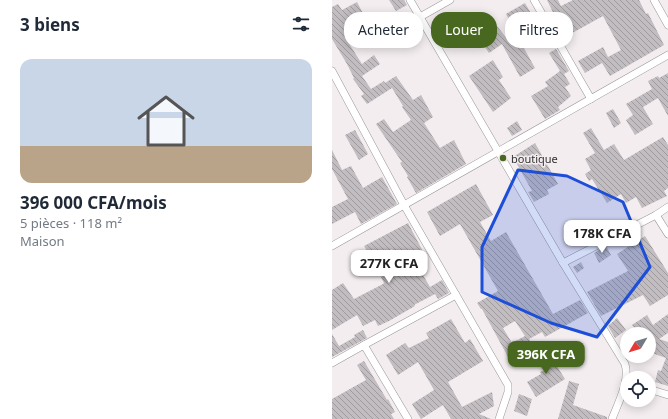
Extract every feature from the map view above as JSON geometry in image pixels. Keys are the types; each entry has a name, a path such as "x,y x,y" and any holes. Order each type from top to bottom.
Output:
{"street":[{"path":"410,0 417,12"},
{"path":"423,15 450,0"},
{"path":"534,0 591,99"},
{"path":"654,0 668,25"},
{"path":"423,22 562,263 625,364 627,371"},
{"path":"332,246 668,55"},
{"path":"332,71 404,205 508,385 508,392 499,419"},
{"path":"562,263 656,215 668,207"},
{"path":"656,215 668,234"},
{"path":"332,363 456,295"},
{"path":"364,345 408,419"},
{"path":"656,391 668,395"},
{"path":"612,419 620,397"}],"highlighted area":[{"path":"518,170 567,176 623,202 650,267 597,337 551,323 482,292 482,247"}],"building":[{"path":"389,0 404,0 407,5 396,11"},
{"path":"547,0 558,0 561,6 573,0 639,0 646,14 648,13 664,45 610,76 602,63 585,73 578,61 603,47 608,57 621,50 603,16 573,33 573,12 553,12"},
{"path":"357,2 362,12 344,12 344,48 352,48 362,64 374,55 380,64 362,76 371,89 396,76 413,100 421,95 433,117 424,123 440,148 454,140 466,164 416,193 400,163 402,162 376,124 384,119 393,132 411,120 392,88 367,104 361,96 364,94 353,79 354,78 347,64 332,39 332,7 338,4 342,10"},
{"path":"525,3 530,12 509,12"},
{"path":"497,26 505,36 505,48 524,48 535,68 520,77 502,44 497,47"},
{"path":"485,48 496,48 489,53"},
{"path":"556,49 569,71 564,74 570,84 565,87 571,96 558,107 560,110 545,119 531,96 548,86 545,82 560,71 549,53"},
{"path":"493,60 503,77 499,80 511,98 493,112 469,76"},
{"path":"668,73 668,116 658,98 643,107 653,124 635,135 626,120 633,115 626,104 652,89 648,81 658,76 659,78"},
{"path":"613,109 621,123 614,128 606,113"},
{"path":"517,121 522,130 512,136 507,128"},
{"path":"591,128 604,150 614,144 624,160 663,137 668,145 668,188 664,191 667,196 642,208 636,197 626,203 621,194 607,203 592,179 589,181 585,174 591,170 585,159 595,153 583,133"},
{"path":"355,130 368,154 359,160 345,135"},
{"path":"535,143 558,184 547,190 549,194 534,202 528,192 532,191 513,157"},
{"path":"332,150 342,170 351,166 363,188 382,177 397,204 361,224 355,212 332,224 332,207 348,199 332,169"},
{"path":"476,184 493,215 480,222 491,241 506,232 553,314 580,300 588,313 545,337 542,332 529,339 532,344 508,357 482,309 477,303 498,291 460,224 440,236 427,212","holes":["515,321 525,336 512,343 503,328"]},
{"path":"408,223 426,257 416,263 430,287 442,280 449,293 438,299 435,294 378,326 375,320 363,326 357,315 332,330 332,290 343,283 354,299 383,284 384,283 381,277 401,264 392,249 372,260 364,246"},
{"path":"645,236 668,273 668,295 650,306 643,295 601,316 587,292 628,271 617,254"},
{"path":"606,246 611,255 599,263 594,253"},
{"path":"581,262 584,268 577,273 573,267"},
{"path":"668,314 668,333 659,339 668,342 668,386 656,382 658,370 661,371 666,358 656,354 656,327 634,327 632,325 647,315 653,325"},
{"path":"617,318 624,327 620,327 620,334 615,338 608,326"},
{"path":"451,319 465,343 470,339 483,361 448,382 462,407 492,392 494,406 479,414 491,419 451,419 443,405 421,419 412,404 434,390 418,362 398,375 386,355 405,343 409,348 429,338 426,333"},
{"path":"363,330 367,338 332,357 332,334 339,346 355,337 354,335"},
{"path":"546,349 565,379 536,397 527,382 545,370 536,354"},
{"path":"364,361 395,412 391,414 394,419 332,419 332,399 366,380 357,365"},
{"path":"569,381 579,384 573,405 607,417 607,419 558,419"},
{"path":"519,394 532,399 527,416 514,411"}],"place":[{"name":"boutique","path":"503,158"}]}
